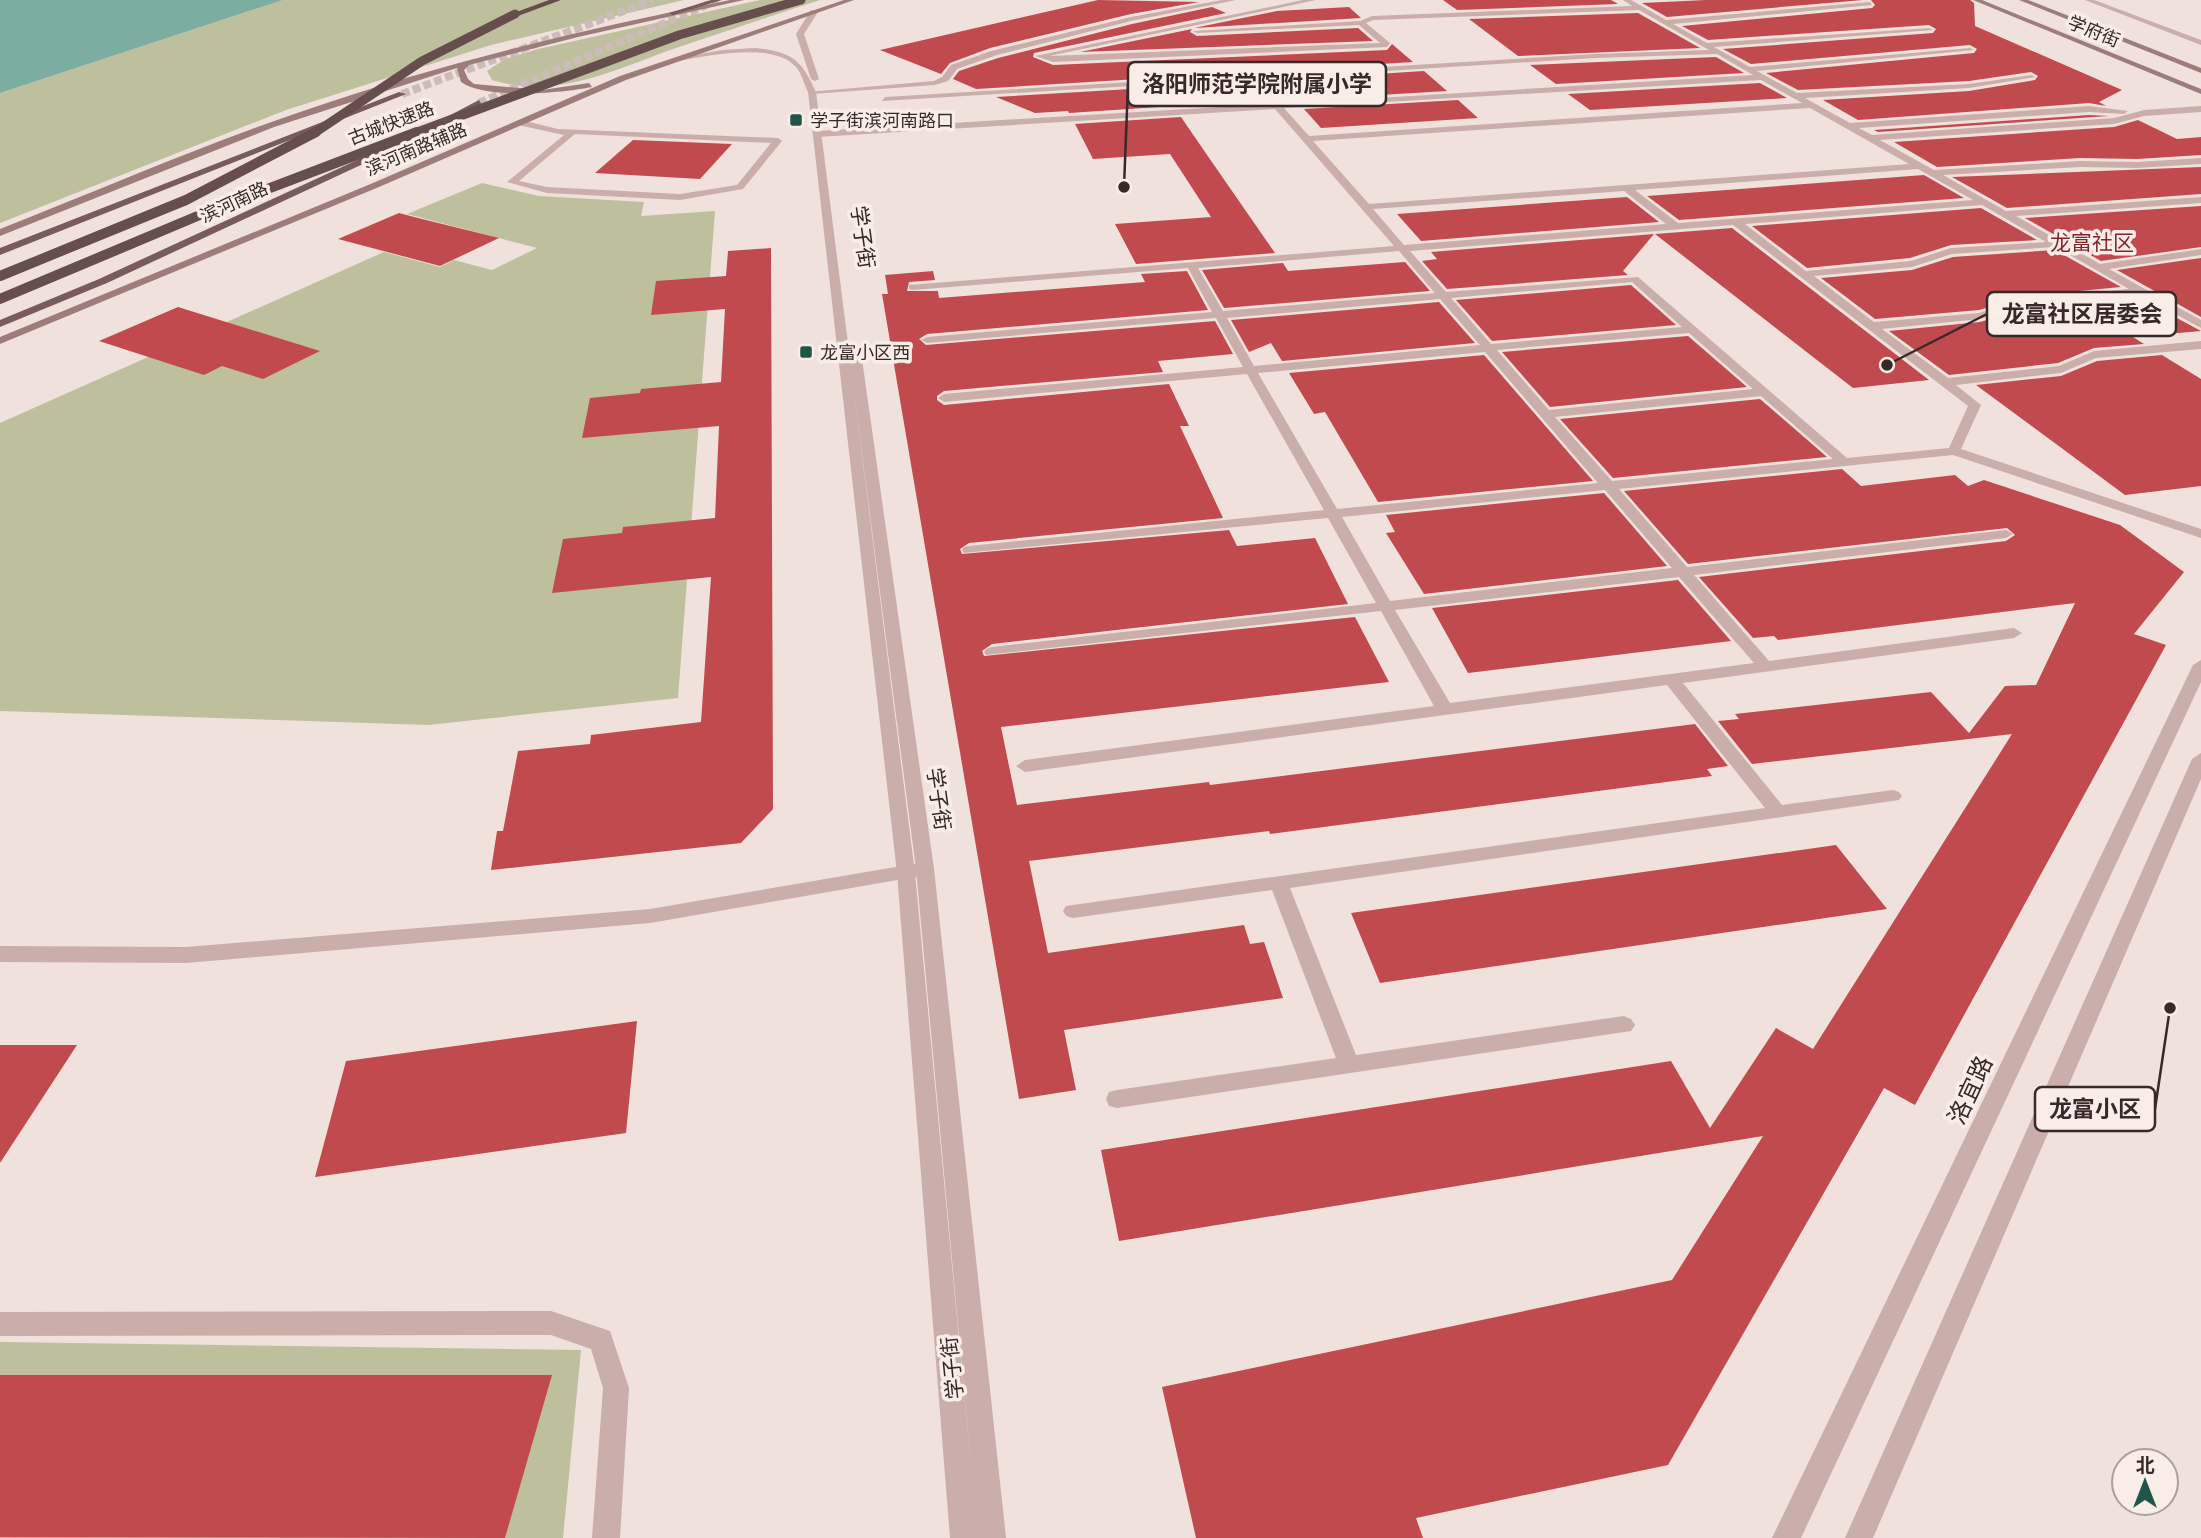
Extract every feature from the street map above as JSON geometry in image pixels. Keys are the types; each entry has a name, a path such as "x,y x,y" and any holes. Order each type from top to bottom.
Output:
{"highway":[{"name":"古城快速路","path":"0,276 186,200 307,138 422,61 515,14 557,0"},
{"name":"古城快速路","path":"0,299 206,212 598,63 679,35 801,0"}],"main road":[{"path":"673,13 719,0"},
{"path":"0,233 309,111 468,61 673,13 741,0"},
{"name":"滨河南路辅路","path":"0,341 623,78 851,0"},
{"path":"838,5 862,0"},
{"name":"学府街","path":"1976,0 2201,92"},
{"name":"学府街","path":"2022,0 2201,71"},
{"path":"468,61 460,70 464,80 472,86 491,90 569,90 623,78"},
{"name":"滨河南路","path":"0,252 402,94"},
{"name":"滨河南路","path":"0,324 103,282 374,157 479,103"}],"street":[{"path":"816,91 934,83 945,79 954,66 993,52 1131,19 1233,0"},
{"path":"1313,0 1039,56 1053,60 1387,45 1361,23"},
{"path":"1626,0 2201,325"},
{"path":"2088,0 2201,43"},
{"path":"1666,22 1870,4"},
{"path":"1436,7 1446,15"},
{"path":"1169,32 1361,23 1372,18 1640,8"},
{"name":"学子街","path":"814,12 800,34 806,71 816,91 916,871 992,1538"},
{"path":"1705,45 1929,30"},
{"path":"1749,69 1970,50"},
{"path":"677,58 750,51 776,54 795,62 806,71"},
{"path":"885,99 1595,56 1718,52"},
{"path":"1252,77 1766,667"},
{"path":"821,133 1763,77"},
{"path":"1797,96 1969,86 2031,77"},
{"path":"1306,139 1811,104"},
{"path":"1849,126 2089,109 2144,113 2201,109"},
{"path":"1871,138 2114,121 2144,113"},
{"path":"521,123 571,135 512,182 547,190 680,197 740,187 778,141 559,131"},
{"path":"1933,173 2080,164 2137,165 2201,161"},
{"path":"1366,206 1919,166"},
{"path":"1625,187 1675,226"},
{"path":"2004,214 2201,200"},
{"path":"913,287 1983,202"},
{"path":"1736,222 1975,405 1954,450"},
{"path":"1804,274 1912,264 1951,251 2057,244"},
{"path":"2098,267 2201,252"},
{"path":"1191,265 1445,710"},
{"path":"927,340 1634,279 1844,461"},
{"path":"1873,326 1980,316 2027,302 2141,291"},
{"path":"944,398 1692,329"},
{"path":"1946,382 2061,369 2094,355 2201,345"},
{"path":"1546,414 1764,392"},
{"path":"970,550 1954,450 2201,534"},
{"path":"992,652 2006,534"},
{"path":"1025,766 2014,633"},
{"name":"洛宜路","path":"1786,1538 2201,665"},
{"path":"1671,679 1779,812"},
{"path":"1859,1538 2201,760"},
{"path":"1073,911 1893,796"},
{"path":"0,954 186,956 650,916 916,871"},
{"name":"学子街","path":"916,871 964,1538"},
{"path":"1279,883 1349,1065"},
{"path":"1117,1099 1624,1025"},
{"path":"0,1324 551,1323 601,1339 616,1388 606,1538"}],"green space":[{"path":"283,0 684,0 491,45 286,110 0,223 0,93"},
{"path":"760,0 820,0 607,73 562,85 516,85 492,80 487,71 505,59 538,49"},
{"path":"482,183 539,196 644,202 641,216 715,211 678,698 428,725 0,711 0,423 384,252 440,267 454,260 492,270 537,248 407,214"},
{"path":"0,1342 581,1350 563,1538 0,1538"}],"water":[{"path":"0,0 283,0 0,93"}],"building":[{"path":"1098,0 1199,2 1131,14 990,48 950,63 941,74 880,50"},
{"path":"1443,0 1611,0 1618,4 1457,10"},
{"path":"1706,0 1863,0 1667,17 1642,3"},
{"path":"1871,0 1970,0 1974,3 1975,26 2122,90 2099,102 2106,106 2089,103 1858,120 1823,100 1969,91 2035,80 2038,76 2031,72 1969,81 1798,90 1766,73 1974,53 1977,49 1970,45 1751,64 1723,49 1933,33 1936,29 1929,25 1708,40 1682,26 1872,8 1875,5"},
{"path":"1212,7 1226,13 1034,53 1033,57 1053,65 1387,50 1392,44 1413,62 976,89 953,79 959,71 998,58"},
{"path":"1349,7 1361,18 1194,28 1277,11"},
{"path":"1638,13 1700,48 1518,56 1469,19"},
{"path":"1358,28 1373,41 1080,52 1192,29 1190,32 1197,36"},
{"path":"1716,57 1744,73 1556,84 1530,65"},
{"path":"1424,71 1447,91 1296,100 1279,99 1264,81"},
{"path":"1249,82 1264,100 1035,113 996,97"},
{"path":"1760,83 1787,98 1590,110 1568,94"},
{"path":"1458,100 1478,118 1321,128 1304,109"},
{"path":"2089,115 2109,116 1878,132 1874,130"},
{"path":"1181,117 1275,253 1136,264 1115,224 1211,217 1170,154 1093,159 1075,124"},
{"path":"2138,120 2177,139 2201,137 2201,155 2137,159 2080,158 1937,167 1894,142 2114,127"},
{"path":"633,140 732,144 700,179 595,173"},
{"path":"2201,167 2201,194 2007,208 1952,177"},
{"path":"1924,175 1964,198 1679,220 1647,196"},
{"path":"1627,197 1659,222 1421,241 1397,214"},
{"path":"2201,206 2201,247 2101,261 2025,218"},
{"path":"1981,208 2037,240 1951,245 1910,258 1807,268 1752,226"},
{"path":"399,213 499,238 440,266 338,239"},
{"path":"1732,228 1929,380 1853,388 1655,234"},
{"path":"1654,234 1623,271 1628,275 1447,289 1422,261 1437,259 1431,252"},
{"path":"771,248 773,809 741,843 491,870 497,831 503,831 518,751 590,744 591,735 701,722 711,577 552,593 563,539 622,533 623,527 715,518 719,426 582,438 590,398 640,393 641,389 721,382 725,309 651,315 656,281 726,276 728,251"},
{"path":"2055,250 2121,287 2027,296 1979,310 1875,319 1821,278 1912,270 1953,257"},
{"path":"2201,258 2201,317 2117,270"},
{"path":"1405,262 1430,291 1224,308 1202,270 1283,263 1288,271"},
{"path":"933,271 935,280 909,282 907,291 938,291 939,298 1145,282 1141,274 1187,271 1208,310 927,334 919,339 926,345 1215,321 1233,354 1158,361 1163,372 944,391 937,396 937,400 944,405 1169,384 1189,426 1180,426 1223,518 969,543 960,549 962,554 1229,530 1237,546 1315,538 1348,604 992,644 982,651 984,656 1355,617 1389,682 1001,727 1017,805 1209,782 1210,785 1695,724 1728,766 1707,769 1712,776 1270,834 1269,831 1029,861 1048,953 1244,925 1250,944 1264,942 1283,998 1064,1030 1076,1090 1019,1099 882,294 888,294 885,275"},
{"path":"1631,285 1676,325 1492,341 1456,300"},
{"path":"2138,297 2201,331 2133,337 2144,344 2094,348 2058,363 1949,375 1889,331 1980,322 2028,308"},
{"path":"1439,302 1475,343 1282,361 1271,343 1249,352 1231,320"},
{"path":"178,307 320,351 263,379 222,366 204,375 99,341"},
{"path":"1688,336 1747,387 1550,407 1502,352"},
{"path":"1484,355 1593,481 1378,502 1325,412 1314,414 1289,373"},
{"path":"2162,355 2201,379 2201,486 2125,495 1976,385 2061,376 2097,361"},
{"path":"1760,399 1827,457 1613,478 1560,419"},
{"path":"1842,469 1861,486 1955,475 1968,486 1984,480 2120,525 2184,572 2134,634 2166,645 1915,1105 1884,1088 1668,1465 1416,1518 1423,1538 1196,1538 1162,1387 1672,1280 1763,1136 1119,1241 1101,1150 1671,1061 1710,1128 1776,1028 1813,1049 2012,734 1752,764 1718,721 1739,719 1735,714 1931,692 1969,733 2005,686 2036,685 2075,603 1778,640 1774,636 1753,638 1699,577 2006,541 2015,535 2007,528 1688,564 1624,491"},
{"path":"1604,493 1667,566 1424,594 1386,533 1395,532 1386,515"},
{"path":"1678,580 1731,641 1468,673 1432,608"},
{"path":"1836,845 1887,909 1380,983 1351,913"},
{"path":"637,1021 626,1133 315,1177 346,1061"},
{"path":"0,1045 77,1045 0,1163"},
{"path":"0,1375 552,1375 505,1538 496,1538 0,1537"}],"tunnel":[{"path":"402,94 653,0"},
{"path":"479,103 718,0"}],"place":[{"name":"学子街滨河南路口","path":"796,120"},
{"name":"洛阳师范学院附属小学","path":"1124,187"},
{"name":"龙富小区西","path":"806,352"},
{"name":"龙富社区居委会","path":"1887,365"},
{"name":"龙富小区","path":"2170,1008"}],"district":[{"name":"龙富社区","path":"2092,242"}]}
